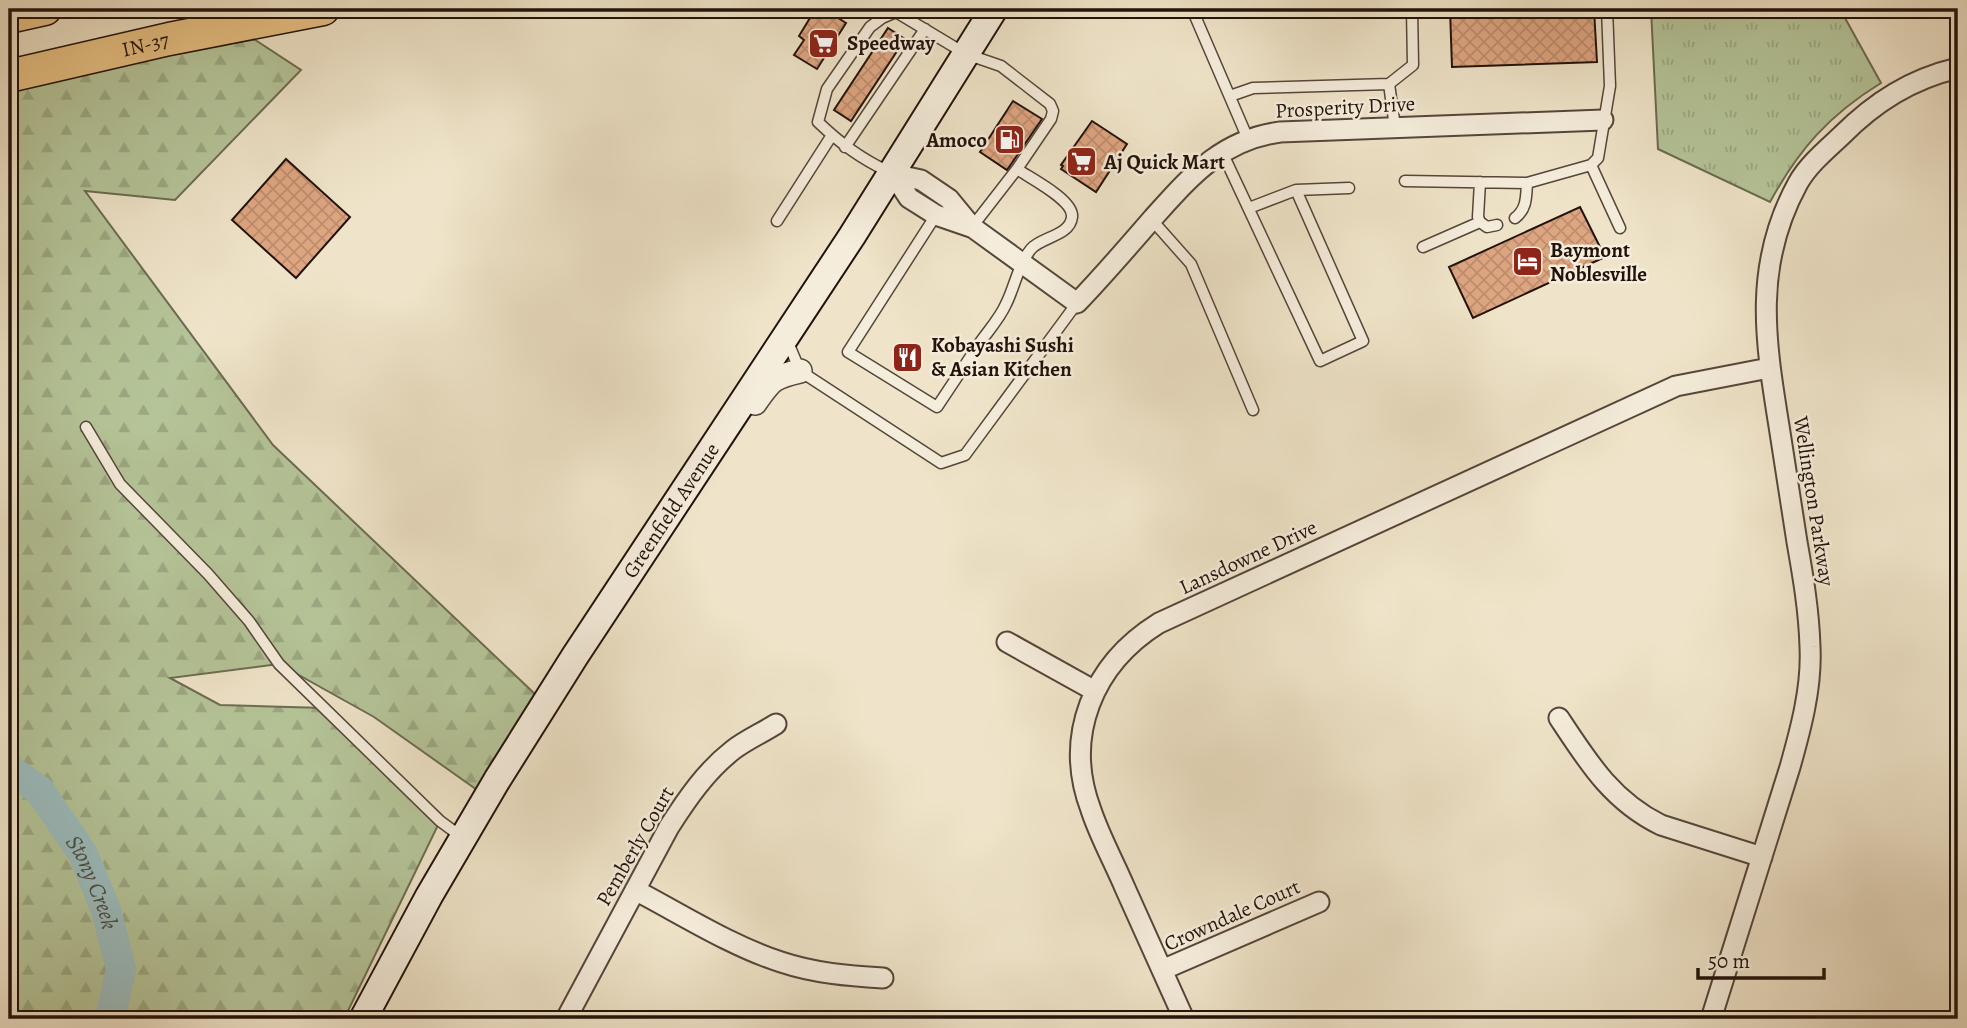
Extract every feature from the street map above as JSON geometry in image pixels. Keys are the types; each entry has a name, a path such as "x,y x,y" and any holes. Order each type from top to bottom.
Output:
{"highway":[{"path":"9,17 45,9"},
{"name":"IN-37","path":"9,76 169,39 323,9"}],"main road":[{"name":"Greenfield Avenue","path":"368,1018 429,896 497,780 575,656 893,174 994,9"}],"street":[{"name":"Wellington Parkway","path":"1711,1019 1801,728 1807,693 1810,649 1806,595 1769,368 1765,326 1766,279 1777,233 1799,181 1849,128 1907,85 1958,68"},
{"name":"Prosperity Drive","path":"1077,303 1198,170 1222,152 1248,139 1280,132 1603,120"},
{"path":"893,174 908,198 936,215 972,227"},
{"path":"893,174 921,180 932,187 949,199 972,227 1077,303"},
{"name":"Lansdowne Drive","path":"1184,1019 1090,810 1084,788 1080,753 1082,736 1095,691 1115,659 1142,633 1159,623 1676,386 1769,368"},
{"path":"659,531 704,481 770,381 800,371"},
{"path":"1007,642 1095,691"},
{"path":"1559,718 1601,779 1616,795 1646,818 1762,857"},
{"name":"Pemberly Court","path":"566,1019 686,799 731,751 776,724"},
{"path":"635,890 772,959 807,970 883,978"},
{"name":"Crowndale Court","path":"1162,970 1319,902"}],"lane":[{"path":"1192,9 1248,139"},
{"path":"1230,96 1253,88 1389,84 1413,65 1412,9"},
{"path":"1405,181 1527,183 1591,166 1598,158 1609,86 1607,9"},
{"path":"893,174 845,148 818,122 827,89 870,26 896,12 966,54 1001,66 1050,104 1053,111 1051,119 1017,169 972,227"},
{"path":"845,148 925,29"},
{"path":"1389,84 1395,127"},
{"path":"777,221 832,135"},
{"path":"1222,152 1320,361 1363,341 1296,190"},
{"path":"1591,166 1620,228"},
{"path":"936,215 848,352 937,407 1006,306 1030,250 1037,243 1063,230 1072,217 1070,208 1063,200 1017,169"},
{"path":"1480,183 1480,222 1488,228 1497,225"},
{"path":"1515,218 1521,214 1526,204 1527,183"},
{"path":"1249,208 1296,190 1349,188"},
{"path":"1152,220 1191,264 1253,410"},
{"path":"1423,247 1480,222"},
{"path":"786,338 800,371 942,463 965,455 1077,303"},
{"path":"86,427 120,484 208,574 249,621 279,664 440,821 464,838"}],"green space":[{"path":"1651,9 1840,9 1881,83 1846,108 1817,135 1792,166 1770,202 1658,149"},
{"path":"234,26 301,70 175,200 85,191 273,445 537,696 480,792 374,717 279,664 170,678 220,705 324,708 440,821 344,1019 9,1019 9,77"}],"building":[{"path":"824,9 846,23 817,69 794,55 804,40 799,36 813,13 819,17"},
{"path":"1450,9 1594,9 1597,62 1452,67"},
{"path":"888,28 905,39 851,121 834,110"},
{"path":"1013,101 1042,119 1007,170 980,152"},
{"path":"1092,121 1127,144 1096,192 1061,169 1061,165"},
{"path":"286,159 350,217 296,278 232,220"},
{"name":"Baymont Noblesville","path":"1580,207 1605,257 1473,318 1449,267"}],"waterway":[{"name":"Stony Creek","path":"9,769 40,791 83,854 106,910 121,969 110,1019"}],"place":[{"name":"Speedway","path":"824,43"},
{"name":"Amoco","path":"1010,140"},
{"name":"Aj Quick Mart","path":"1081,162"},
{"name":"Baymont Noblesville","path":"1527,262"},
{"name":"Kobayashi Sushi & Asian Kitchen","path":"908,357"}]}
